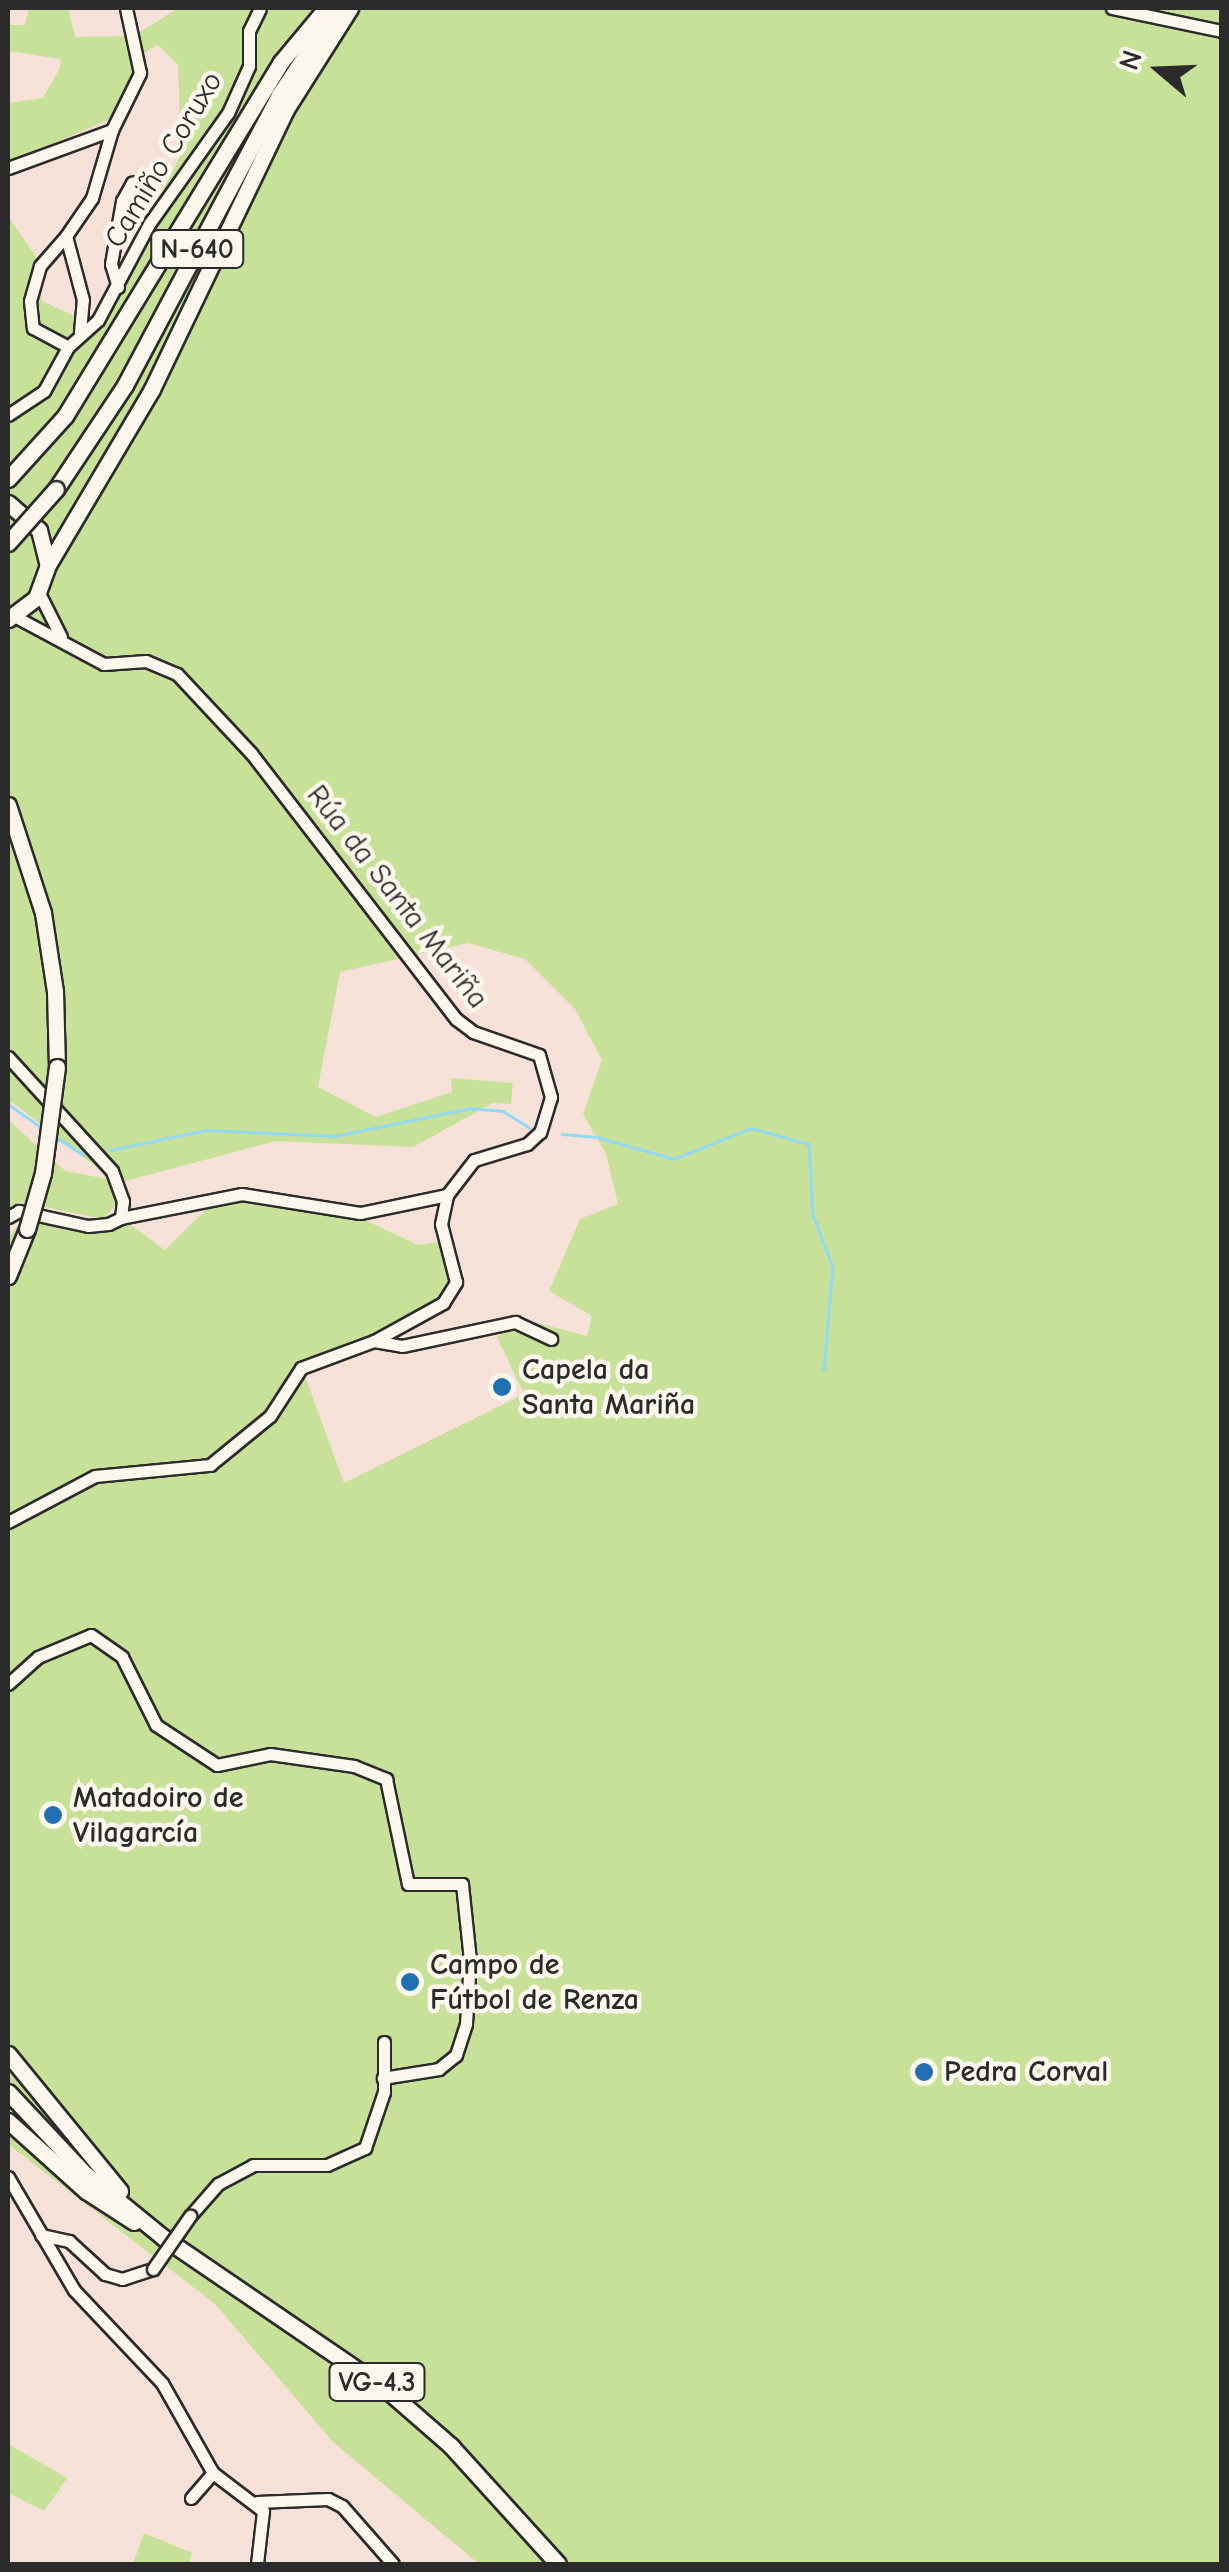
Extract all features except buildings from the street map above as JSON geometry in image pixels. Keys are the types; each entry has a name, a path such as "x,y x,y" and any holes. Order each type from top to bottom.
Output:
{"highway":[{"path":"8,479 65,416 282,62 326,8"},
{"name":"N-640","path":"8,543 56,489 125,385 279,94 336,8"},
{"path":"10,618 39,593 48,565 152,389 285,111 350,8"},
{"path":"8,503 40,530 48,565"},
{"path":"8,805 43,914 56,992 57,1068 42,1173 27,1229 8,1276"},
{"path":"8,2054 97,2168 164,2238"},
{"name":"VG-4.3","path":"8,2092 83,2172 164,2238 388,2390 451,2446 558,2564"},
{"path":"8,2121 111,2211 164,2238"}],"street":[{"name":"Camiño Coruxo","path":"8,168 36,163 112,130 140,73 126,8"},
{"name":"Camiño Coruxo","path":"8,414 44,392 68,347 80,332 98,320 150,224 228,112 249,66 248,30 260,8"},
{"path":"1112,8 1222,31"},
{"path":"68,347 34,328 30,301 40,266 92,198 112,130"},
{"path":"118,287 112,264 122,201 132,184 150,179"},
{"path":"66,236 83,300 80,332"},
{"path":"39,593 46,617 71,648"},
{"name":"Rúa da Santa Mariña","path":"10,618 104,664 146,662 176,674 251,752 418,960 456,1019 473,1032 539,1055 551,1097 540,1132 527,1144 474,1160 447,1195"},
{"path":"8,1057 112,1171 123,1201 121,1218"},
{"path":"8,1218 20,1211 88,1226 242,1194 360,1213 447,1195 441,1224 453,1293 374,1341 301,1368 270,1416 210,1464 95,1476 8,1522"},
{"path":"374,1341 402,1346 514,1322 551,1339"},
{"path":"8,1684 38,1657 91,1635 122,1657 156,1725 217,1764 270,1754 354,1766 386,1780 408,1884 462,1884 470,1960 466,2024 456,2055 439,2069 383,2078"},
{"path":"41,2235 69,2241 105,2274 122,2279 153,2269 218,2184 253,2165 327,2166 365,2148 383,2078 384,2042"},
{"path":"8,2178 74,2290 162,2384 213,2473 257,2502 266,2520 256,2564"},
{"path":"191,2498 213,2473"},
{"path":"257,2502 328,2498 392,2564"}],"green space":[{"path":"29,8 68,8 75,37 133,36 179,8 1221,8 1221,2564 479,2564 333,2442 215,2304 8,2144 8,1238 18,1225 33,1226 44,1214 88,1226 121,1218 165,1250 219,1197 290,1199 363,1219 418,1245 444,1241 453,1293 374,1341 302,1368 344,1483 524,1394 497,1337 518,1318 587,1336 592,1316 549,1291 580,1219 618,1204 606,1154 583,1114 602,1060 575,1009 525,959 468,943 340,972 318,1087 376,1117 452,1092 451,1078 513,1083 511,1104 493,1103 413,1147 276,1141 118,1183 119,1202 103,1219 21,1202 8,1208 8,1120 65,1171 113,1180 12,1102 8,1107 8,216 38,260 42,301 78,318 98,319 181,154 178,65 158,45 139,56 115,117 8,163 8,103 43,98 60,68 61,59 8,51 8,25 25,25"},
{"path":"8,2444 67,2478 44,2511 8,2493"},
{"path":"144,2533 192,2553 189,2564 133,2564"}],"waterway":[{"path":"8,1104 41,1127"},
{"path":"110,1150 206,1130 335,1136 470,1108 503,1111 529,1127"},
{"path":"562,1134 597,1137 674,1159 751,1128 809,1144 813,1215 833,1267 824,1370"},
{"path":"56,1137 84,1155"}],"place":[{"name":"Capela da Santa Mariña","path":"502,1387"},
{"name":"Matadoiro de Vilagarcía","path":"53,1815"},
{"name":"Campo de Fútbol de Renza","path":"410,1982"},
{"name":"Pedra Corval","path":"924,2072"}]}
